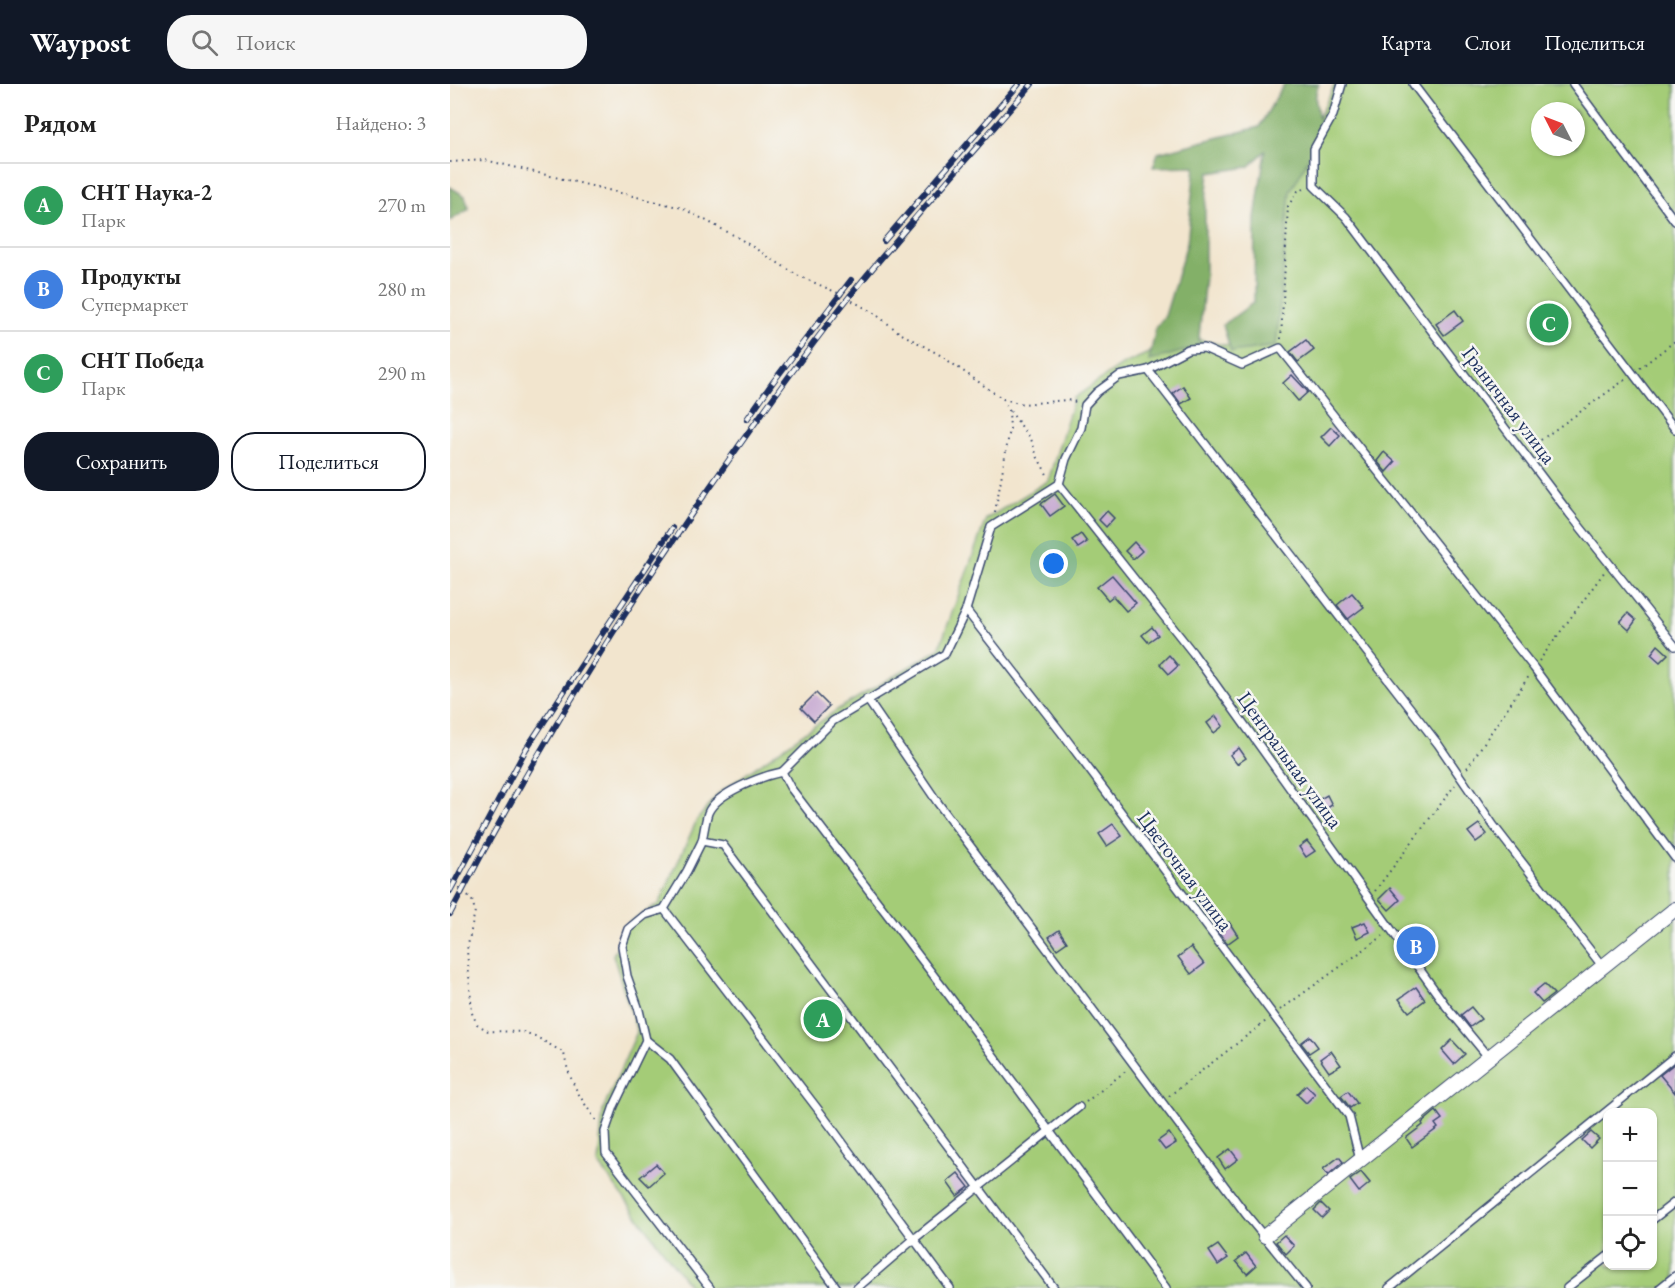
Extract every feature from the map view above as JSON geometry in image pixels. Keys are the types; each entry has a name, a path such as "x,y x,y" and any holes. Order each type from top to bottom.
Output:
{"street":[{"path":"1265,1236 1675,909"}],"lane":[{"path":"1314,186 1314,149 1333,115 1342,84"},
{"path":"1413,84 1675,429"},
{"path":"1573,84 1675,221"},
{"name":"Граничная улица","path":"1314,186 1346,217 1523,452 1675,646"},
{"path":"837,1288 670,1059 646,1040 639,1010 627,976 622,946 628,928 645,915 664,909 702,842 709,811 721,798 766,776 782,772 833,722 867,699 945,654 966,610 991,527 1059,484 1066,459 1081,428 1084,405 1119,376 1148,370 1188,349 1204,348 1242,365 1280,348 1534,668 1675,858"},
{"path":"1148,370 1438,744 1494,826 1603,967"},
{"name":"Центральная улица","path":"1059,484 1193,653 1446,1006 1489,1058"},
{"name":"Цветочная улица","path":"966,610 1061,732 1349,1116 1360,1161"},
{"path":"867,699 938,803 1245,1213 1305,1288"},
{"path":"782,772 790,787 1166,1288"},
{"path":"702,842 723,845 1054,1288"},
{"path":"664,909 820,1112 950,1288"},
{"path":"646,1040 614,1106 605,1132 606,1153 710,1288"},
{"path":"1389,1288 1675,1056"},
{"path":"857,1288 914,1239 1079,1107"},
{"path":"1657,1217 1675,1202"},
{"path":"1567,1288 1603,1260"},
{"path":"1660,1288 1675,1276"}],"path":[{"path":"450,162 485,160 682,208 737,237 797,275 840,294 874,313 900,333 940,355 1003,399 1023,404 1067,400 1084,405"},
{"path":"1280,348 1288,206 1298,191 1314,186"},
{"path":"1523,452 1633,374 1675,341"},
{"path":"1003,399 1031,439 1037,456 1051,481 1059,484"},
{"path":"991,527 1000,495 1010,429 1009,410"},
{"path":"1534,668 1610,564"},
{"path":"450,880 472,900 475,911 467,950 472,1013 477,1024 488,1031 523,1032 535,1036 564,1053 568,1073 579,1097 605,1132"},
{"path":"1162,1102 1273,1016 1391,930"},
{"path":"1079,1107 1134,1065"}],"green space":[{"path":"1284,84 1319,84 1316,100 1319,126 1312,150 1290,191 1276,346 1231,352 1223,325 1254,302 1255,218 1265,151 1249,167 1209,173 1205,209 1205,276 1198,347 1149,361 1156,327 1165,316 1187,243 1195,166 1153,167 1158,153 1259,127"},
{"path":"1335,84 1675,84 1675,1288 691,1288 598,1163 603,1110 637,1032 613,955 628,923 659,904 697,820 719,793 837,710 939,649 986,519 1048,481 1074,398 1122,365 1184,337 1224,345 1267,341 1287,184"},
{"path":"450,187 465,196 469,209 450,221"}],"building":[{"path":"1455,310 1463,321 1444,335 1436,324"},
{"path":"1306,340 1314,350 1298,362 1290,352"},
{"path":"1292,375 1308,392 1298,401 1283,383"},
{"path":"1183,386 1191,398 1181,404 1173,393"},
{"path":"1331,427 1340,435 1330,446 1321,437"},
{"path":"1384,452 1395,462 1386,472 1377,461"},
{"path":"1055,494 1064,506 1050,516 1041,504"},
{"path":"1107,511 1114,518 1106,527 1099,520"},
{"path":"1081,534 1087,542 1078,548 1072,540"},
{"path":"1134,542 1142,551 1133,559 1125,551"},
{"path":"1112,575 1136,603 1126,611 1113,596 1108,600 1097,587"},
{"path":"1352,593 1364,607 1348,619 1337,605"},
{"path":"1628,613 1636,620 1629,630 1620,622"},
{"path":"1152,627 1158,635 1148,642 1142,635"},
{"path":"1658,645 1668,654 1660,662 1651,654"},
{"path":"1169,655 1178,666 1169,674 1160,664"},
{"path":"816,693 829,706 814,721 801,708"},
{"path":"1216,716 1223,726 1214,733 1207,723"},
{"path":"1239,748 1246,758 1237,764 1230,755"},
{"path":"1327,795 1332,805 1321,812 1315,802"},
{"path":"1113,824 1122,836 1107,846 1099,834"},
{"path":"1479,824 1487,834 1476,842 1468,832"},
{"path":"1307,841 1315,851 1306,857 1299,847"},
{"path":"1390,888 1400,900 1389,910 1379,899"},
{"path":"1229,922 1238,936 1227,944 1217,930"},
{"path":"1365,922 1370,932 1357,938 1352,927"},
{"path":"1059,930 1067,942 1057,949 1049,937"},
{"path":"1191,947 1204,964 1191,974 1178,957"},
{"path":"1544,984 1554,994 1542,1003 1533,993"},
{"path":"1416,987 1425,1000 1409,1012 1399,999"},
{"path":"1471,1007 1481,1019 1470,1027 1461,1015"},
{"path":"1310,1036 1318,1047 1309,1053 1301,1043"},
{"path":"1452,1040 1465,1054 1454,1064 1442,1050"},
{"path":"1331,1051 1341,1065 1329,1072 1320,1059"},
{"path":"1675,1063 1675,1093 1660,1075"},
{"path":"1306,1085 1315,1094 1306,1103 1297,1094"},
{"path":"1348,1091 1357,1103 1350,1108 1341,1096"},
{"path":"1436,1111 1442,1119 1435,1124 1438,1128 1412,1147 1406,1138"},
{"path":"1591,1132 1599,1139 1590,1148 1582,1140"},
{"path":"1169,1133 1176,1143 1165,1150 1158,1141"},
{"path":"1230,1149 1238,1159 1225,1169 1218,1158"},
{"path":"1339,1157 1343,1162 1328,1175 1323,1169"},
{"path":"656,1164 664,1173 649,1186 640,1177"},
{"path":"1361,1172 1370,1183 1359,1192 1350,1180"},
{"path":"958,1173 969,1187 957,1196 947,1182"},
{"path":"1321,1203 1329,1211 1322,1218 1314,1210"},
{"path":"1284,1235 1294,1246 1286,1254 1276,1242"},
{"path":"1218,1245 1228,1258 1218,1265 1209,1251"},
{"path":"1246,1253 1256,1266 1247,1274 1236,1261"}],"railway":[{"path":"884,241 1019,84"},
{"path":"450,914 548,738 618,624 692,512 789,376 849,297 1032,84"},
{"path":"747,419 851,280"},
{"path":"450,891 526,749 672,528"}],"place":[{"name":"СНТ Победа","path":"1549,323"},
{"name":"Продукты","path":"1416,946"},
{"name":"СНТ Наука-2","path":"823,1019"}]}
